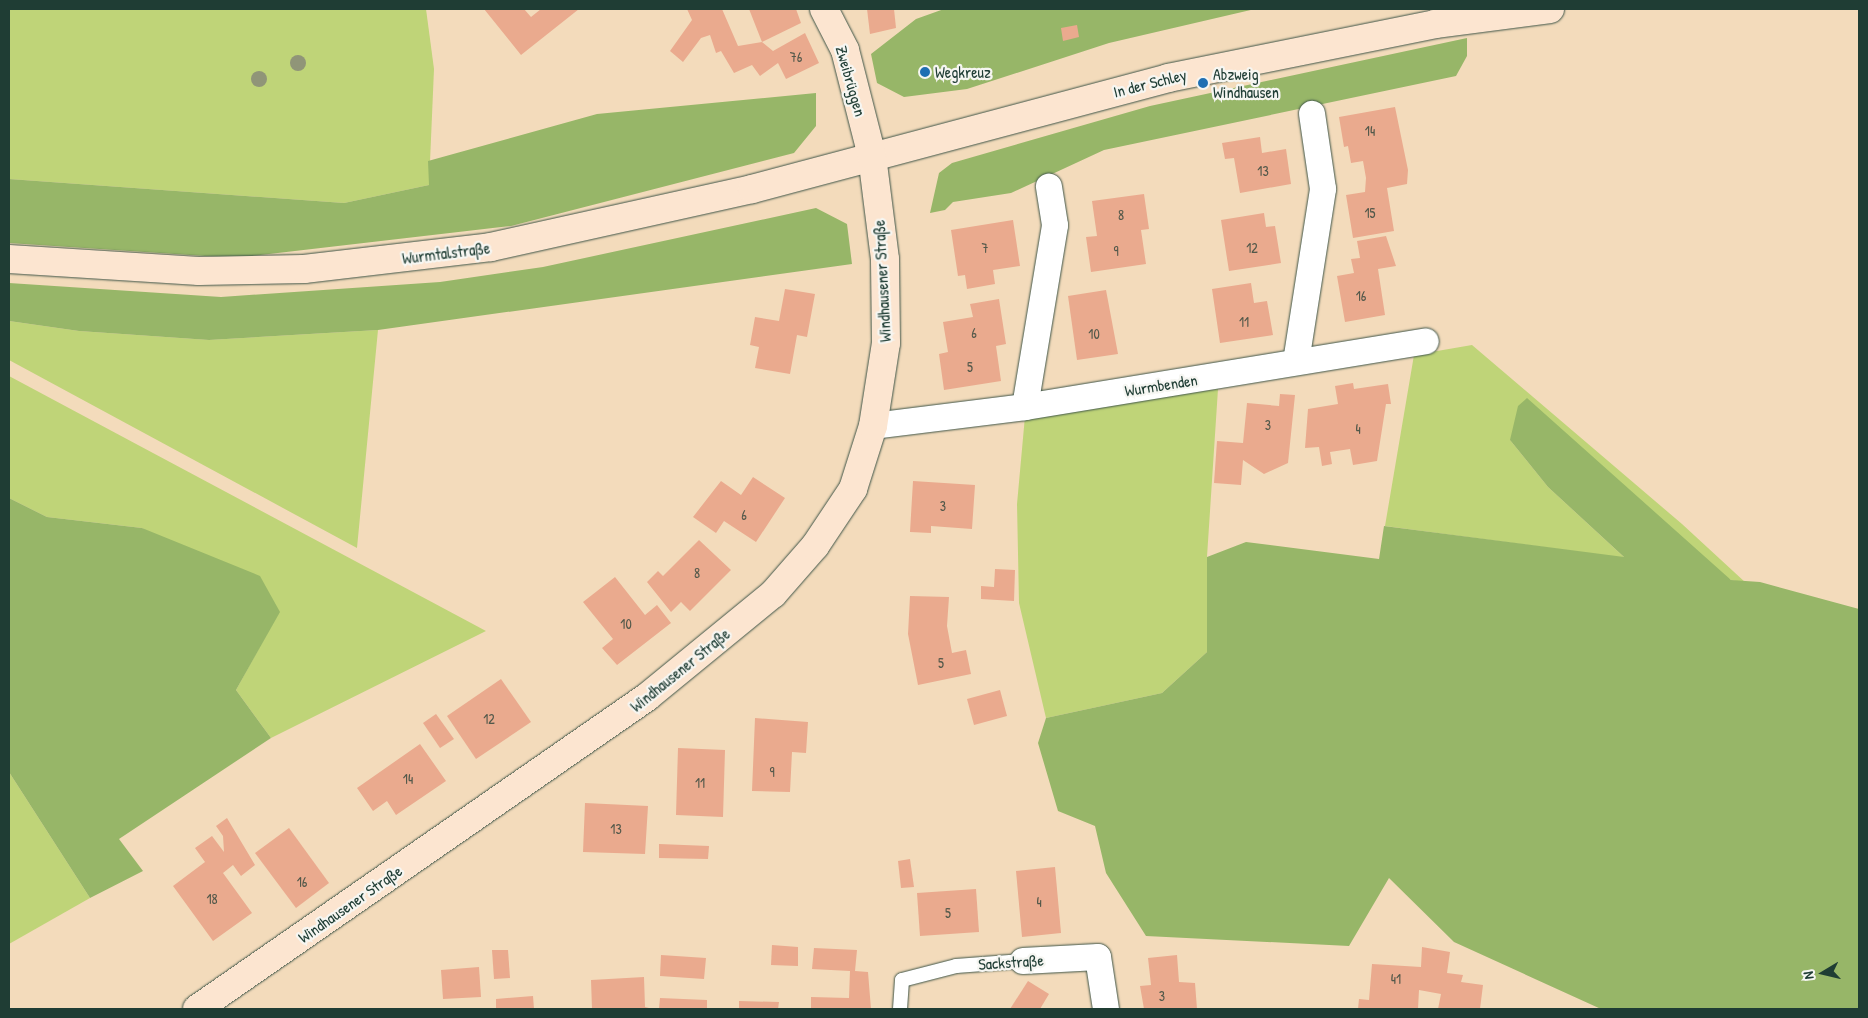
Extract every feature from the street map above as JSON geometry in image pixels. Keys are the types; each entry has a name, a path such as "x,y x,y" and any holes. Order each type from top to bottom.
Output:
{"street":[{"name":"Zweibrüggen","path":"824,9 845,50 872,156"},
{"name":"In der Schley","path":"872,156 1168,78 1435,24 1550,9"},
{"path":"1296,362 1323,189 1312,114"},
{"name":"Wurmtalstraße","path":"9,259 199,271 304,269 374,262 491,248 593,227 872,156"},
{"name":"Windhausener Straße","path":"197,1009 628,712 774,594 815,546 853,488 873,426 886,343 884,259 872,156"},
{"path":"1025,407 1055,224 1049,186"},
{"name":"Wurmbenden","path":"873,426 1025,407 1426,341"},
{"name":"Sackstraße","path":"1024,961 1098,957 1106,1009"}],"lane":[{"name":"Sackstraße","path":"900,1009 902,980 956,966 1024,961"}],"green space":[{"path":"9,9 426,9 434,69 429,185 344,203 9,179"},
{"path":"944,9 1255,9 1109,43 967,89 904,97 877,83 871,54 916,19"},
{"path":"1467,38 1467,56 1456,76 1104,150 1011,193 953,202 945,210 930,213 939,173 952,163 1150,106"},
{"path":"816,93 816,126 794,153 511,226 235,258 9,243 9,179 344,203 429,185 428,161 597,114"},
{"path":"816,208 847,224 852,264 378,330 209,340 79,331 9,321 9,283 221,297 440,282 543,267"},
{"path":"9,321 79,331 209,340 378,330 357,548 9,360"},
{"path":"1472,345 1682,524 1746,583 1731,580 1510,440 1548,487 1625,558 1385,526 1414,355"},
{"path":"9,376 486,631 271,738 236,690 279,612 142,528 47,517 9,498"},
{"path":"1218,389 1207,557 1207,652 1162,693 1046,718 1019,603 1017,504 1025,416"},
{"path":"1527,398 1731,580 1760,582 1859,609 1859,1009 1601,1009 1454,942 1389,878 1349,946 1146,936 1106,873 1095,826 1058,811 1038,743 1046,718 1162,693 1207,652 1207,557 1246,542 1379,559 1384,526 1624,557 1548,487 1510,440 1518,406"},
{"path":"9,498 47,517 142,528 260,576 280,612 236,690 271,738 119,839 143,871 90,898 9,772"},
{"path":"9,772 90,898 9,944"}],"building":[{"path":"484,9 524,9 531,17 541,9 579,9 521,55"},
{"path":"687,9 722,9 738,46 762,42 773,51 805,33 819,63 786,79 778,63 760,76 752,65 734,73 721,51 716,53 710,35 701,38 683,62 670,51 692,20"},
{"path":"749,9 796,9 801,23 762,42"},
{"path":"867,9 894,9 896,28 870,34"},
{"path":"1077,25 1079,37 1063,41 1061,28"},
{"path":"1395,107 1408,170 1407,184 1387,188 1394,231 1353,238 1346,195 1365,192 1366,178 1363,161 1351,163 1348,146 1344,147 1339,117"},
{"path":"1260,137 1262,153 1286,149 1291,184 1240,193 1234,158 1225,159 1222,143"},
{"path":"1144,194 1149,229 1141,230 1146,264 1091,272 1086,237 1097,236 1092,201"},
{"path":"1264,213 1266,227 1275,226 1281,263 1229,271 1221,220"},
{"path":"1013,220 1020,266 993,270 995,284 967,289 965,275 958,276 951,230"},
{"path":"1386,236 1396,266 1378,269 1385,315 1345,322 1337,276 1354,273 1351,259 1360,258 1357,241"},
{"path":"1251,283 1254,303 1267,301 1273,335 1220,343 1212,289"},
{"path":"785,289 815,294 807,337 797,335 790,374 755,368 759,347 750,345 755,317 779,321"},
{"path":"1106,290 1118,354 1077,360 1068,296"},
{"path":"999,299 1006,344 996,346 1001,381 944,390 939,354 948,352 943,322 973,317 970,304"},
{"path":"1353,383 1354,389 1388,384 1391,404 1386,404 1377,461 1353,465 1350,449 1330,452 1332,464 1322,466 1319,447 1305,448 1308,409 1338,404 1335,386"},
{"path":"1280,394 1295,395 1288,463 1264,474 1243,460 1241,485 1214,483 1217,441 1243,443 1247,403 1279,406"},
{"path":"753,477 785,498 756,542 724,521 716,533 693,517 721,481 741,495"},
{"path":"913,481 975,485 972,529 931,526 931,533 910,532"},
{"path":"699,540 731,570 690,611 681,602 671,612 647,582 658,571 663,576"},
{"path":"995,569 1015,570 1014,601 981,599 981,586 994,587"},
{"path":"615,577 645,615 657,605 671,623 617,665 602,648 613,639 583,602"},
{"path":"910,596 949,597 947,626 952,653 966,650 971,674 918,685 908,634"},
{"path":"501,679 531,722 476,759 447,716"},
{"path":"1000,690 1007,716 974,725 967,699"},
{"path":"436,714 454,739 440,748 423,723"},
{"path":"755,718 808,722 806,753 792,752 790,792 752,791"},
{"path":"420,744 446,781 396,815 387,801 373,811 357,788"},
{"path":"678,748 725,750 723,817 676,815"},
{"path":"585,803 648,806 645,854 583,852"},
{"path":"227,818 255,865 241,876 233,865 223,873 252,913 213,941 173,886 205,862 195,848 212,836 224,852 223,836 216,826"},
{"path":"289,828 329,883 296,908 255,853"},
{"path":"659,844 709,846 708,859 659,858"},
{"path":"910,859 914,887 901,888 898,861"},
{"path":"1055,867 1061,933 1022,937 1016,871"},
{"path":"976,889 979,932 920,936 917,893"},
{"path":"772,945 798,947 798,966 771,965"},
{"path":"1422,947 1450,952 1447,973 1463,975 1461,982 1483,985 1480,1009 1438,1009 1441,994 1419,990 1418,1009 1358,1009 1359,999 1369,1000 1372,964 1421,967"},
{"path":"814,948 857,950 855,971 868,972 871,1009 811,1009 811,997 849,998 850,971 812,969"},
{"path":"492,950 508,950 510,978 494,979"},
{"path":"661,955 706,958 704,979 660,976"},
{"path":"1177,955 1179,982 1195,983 1197,1009 1144,1009 1140,986 1151,985 1148,958"},
{"path":"479,967 481,997 443,999 441,970"},
{"path":"644,977 645,1007 653,1009 592,1009 591,980"},
{"path":"1028,981 1049,994 1040,1009 1010,1009"},
{"path":"533,996 534,1009 496,1009 496,999"},
{"path":"660,998 707,1000 707,1009 659,1009"},
{"path":"739,1001 779,1002 778,1009 739,1009"}],"place":[{"name":"Wegkreuz","path":"925,72"},
{"name":"Abzweig Windhausen","path":"1203,83"}]}
